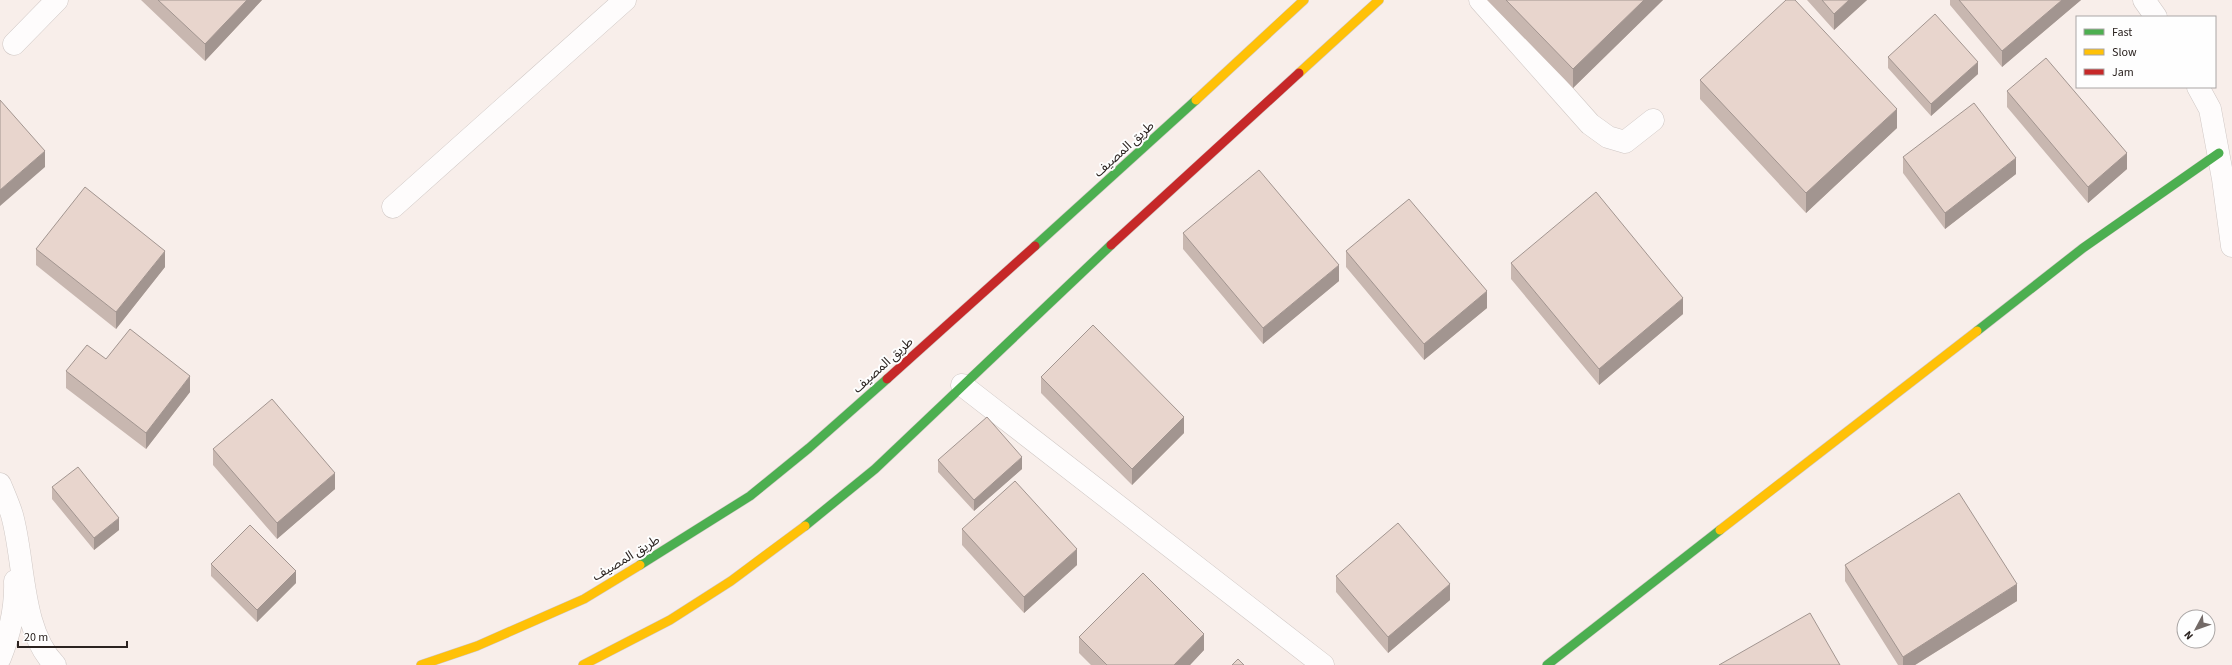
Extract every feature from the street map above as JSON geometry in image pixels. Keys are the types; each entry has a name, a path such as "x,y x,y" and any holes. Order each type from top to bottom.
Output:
{"main road":[{"name":"طريق المصيف","path":"421,665 477,646 584,599 750,496 809,448 1144,149 1304,0"},
{"path":"583,665 670,620 731,581 795,534 875,469 962,385 1379,0"},
{"path":"1547,665 2077,253 2219,153"}],"street":[{"path":"14,44 57,0"},
{"path":"393,207 625,0"},
{"path":"1480,0 1590,124 1608,137 1625,142 1653,120"},
{"path":"2144,0 2155,16"},
{"path":"2199,88 2210,109 2219,153 2232,246"},
{"path":"962,385 1323,665"},
{"path":"0,484 12,516 31,613 39,639 48,658 55,665"},
{"path":"0,658 8,639 14,611 15,587 12,516"}],"building":[{"path":"158,0 247,0 205,44"},
{"path":"1506,0 1644,0 1573,69"},
{"path":"1786,0 1795,0 1897,109 1806,193 1700,80"},
{"path":"1822,0 1849,0 1834,14"},
{"path":"1959,0 2062,0 2002,51"},
{"path":"1935,14 1978,62 1931,104 1888,57"},
{"path":"2046,58 2127,153 2088,187 2007,91"},
{"path":"0,100 45,151 0,190"},
{"path":"1974,103 2016,158 1945,213 1903,157"},
{"path":"1259,170 1339,265 1263,328 1183,233"},
{"path":"85,187 165,251 116,312 36,249"},
{"path":"1596,192 1683,298 1599,369 1511,263"},
{"path":"1409,199 1487,291 1424,344 1346,251"},
{"path":"1093,325 1184,417 1132,469 1041,377"},
{"path":"130,329 190,376 146,433 66,371 87,345 106,359"},
{"path":"272,399 335,473 277,523 213,449"},
{"path":"987,417 1022,457 974,500 938,460"},
{"path":"78,467 119,518 94,538 52,487"},
{"path":"1015,481 1077,549 1024,597 962,529"},
{"path":"1959,493 2017,584 1903,657 1845,565"},
{"path":"1398,523 1450,584 1388,637 1336,576"},
{"path":"250,525 296,571 257,610 211,564"},
{"path":"1143,573 1204,634 1174,665 1107,665 1079,637"},
{"path":"1810,613 1840,665 1719,665"},
{"path":"1238,659 1244,665 1232,665"}],"traffic: fast":[{"path":"1035,246 1196,100"},
{"path":"1977,331 2083,248 2219,153"},
{"path":"805,526 875,469 1111,245"},
{"path":"640,565 750,496 809,448 887,379"},
{"path":"1547,665 1720,530"}],"traffic: slow":[{"path":"1196,100 1304,0"},
{"path":"1299,73 1379,0"},
{"path":"1720,530 1977,331"},
{"path":"583,665 670,620 731,581 805,526"},
{"path":"421,665 477,646 584,599 640,565"}],"traffic: jam":[{"path":"1111,245 1299,73"},
{"path":"887,379 1035,246"}]}
